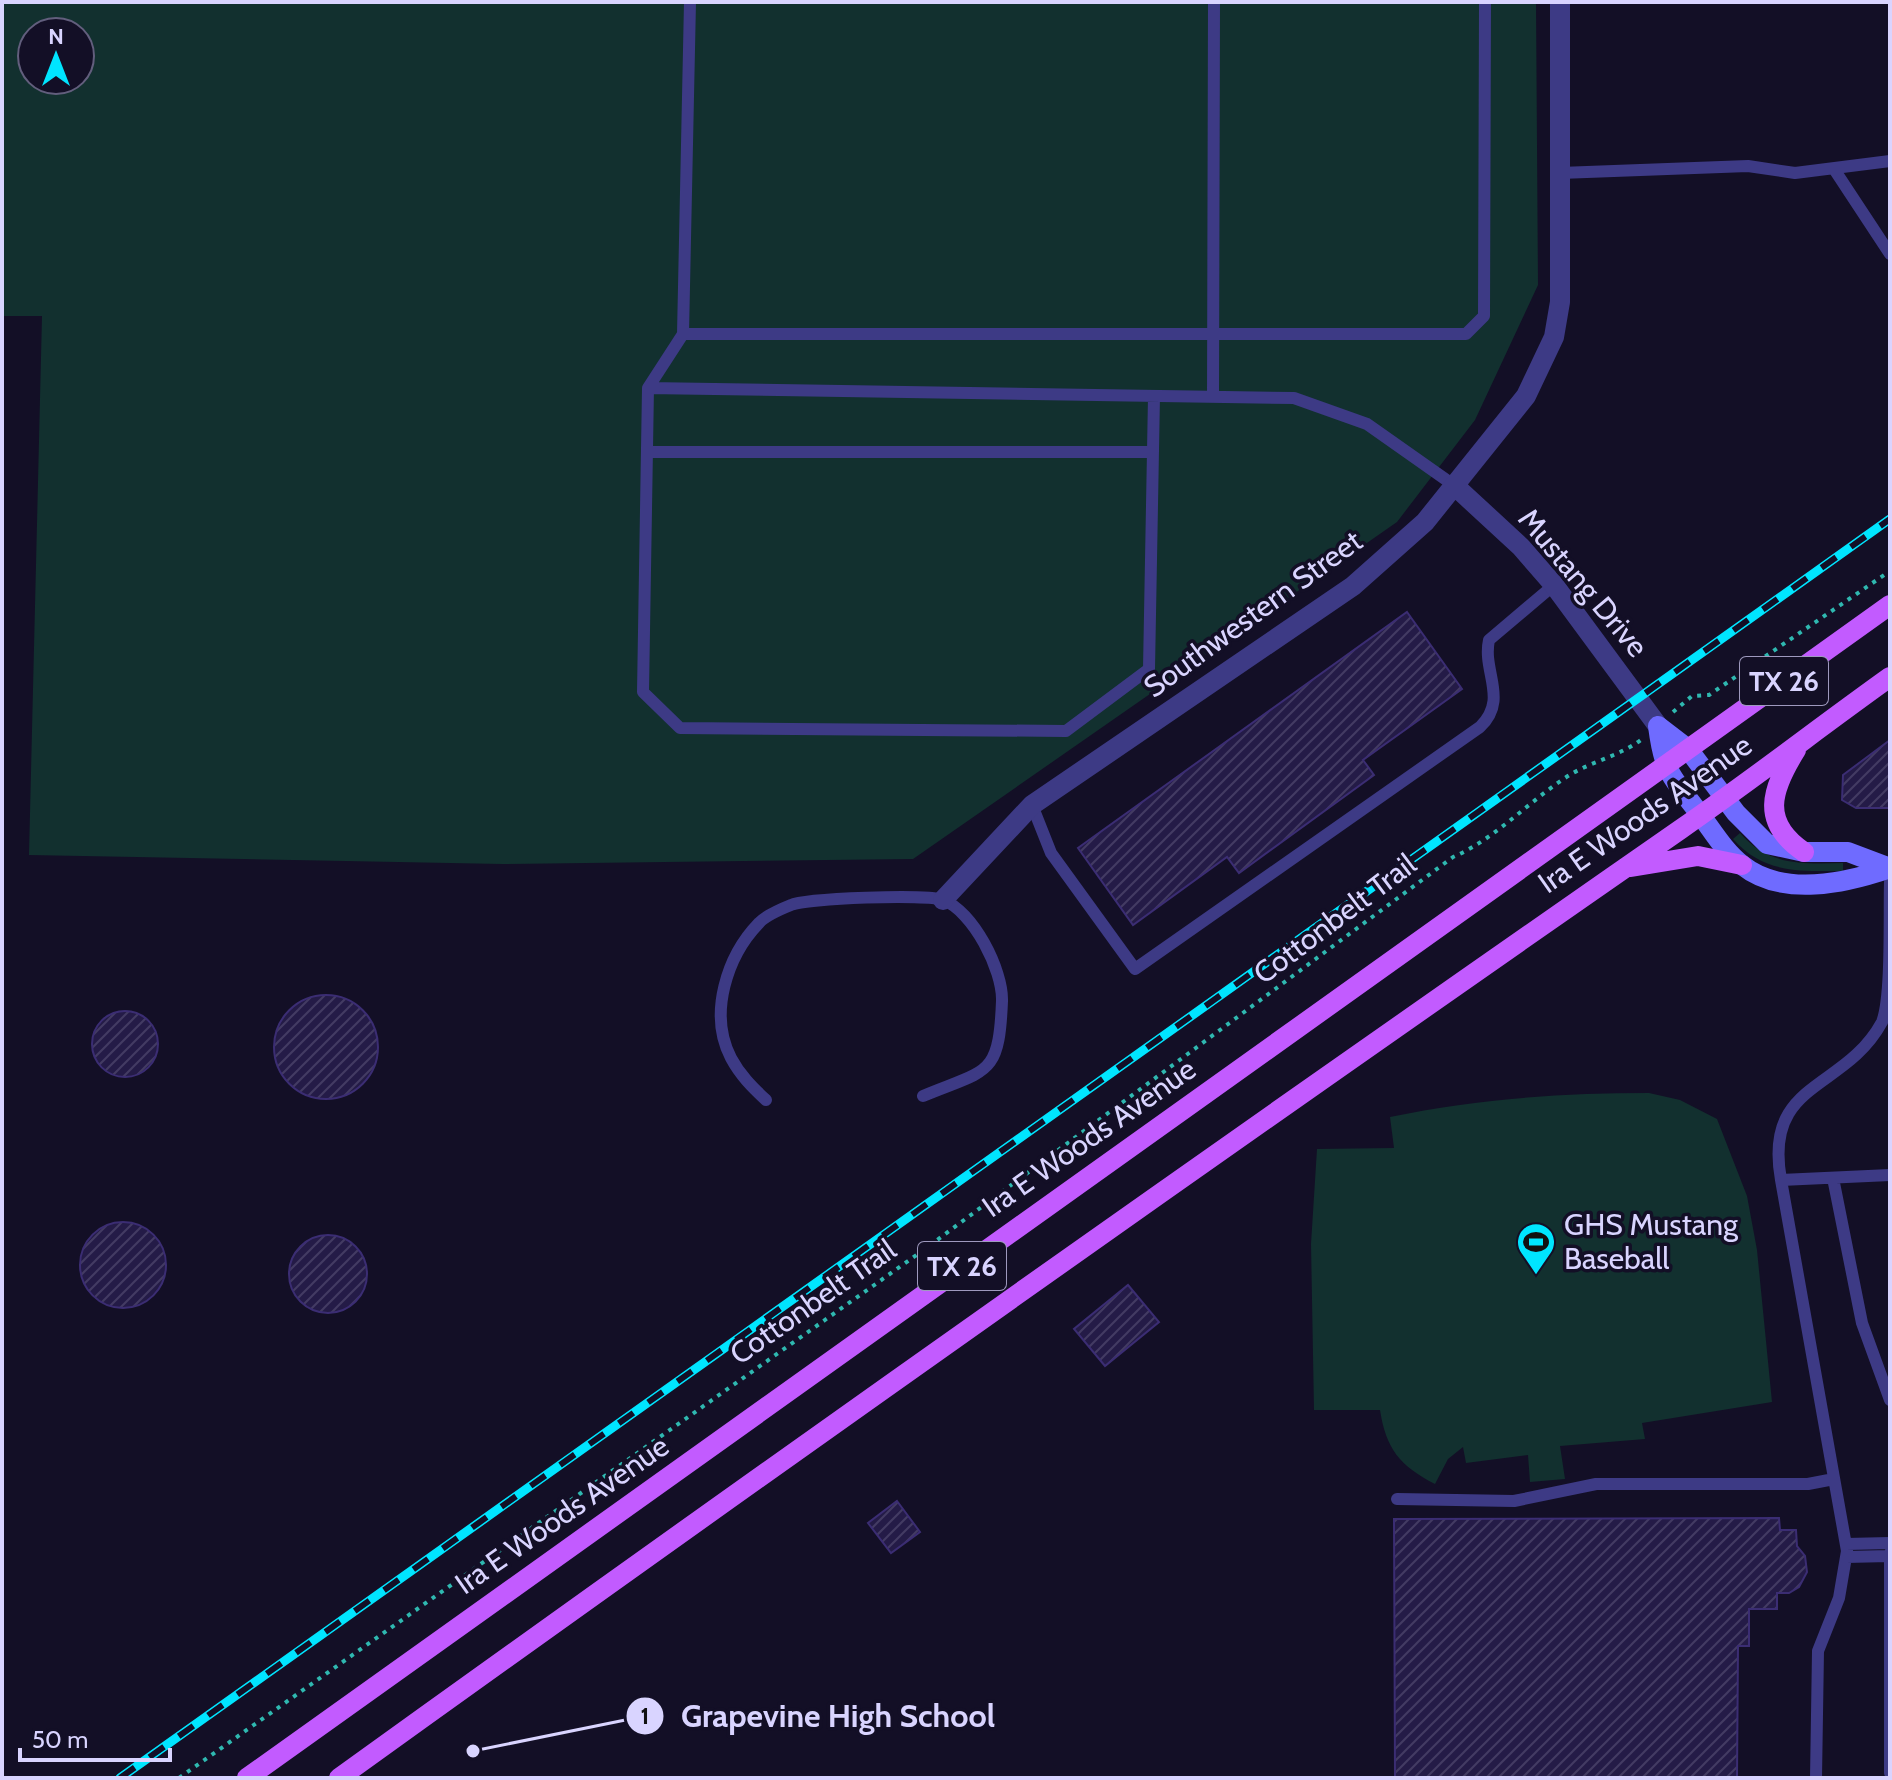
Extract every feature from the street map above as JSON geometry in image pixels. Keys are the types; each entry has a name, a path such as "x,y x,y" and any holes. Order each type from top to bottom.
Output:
{"main road":[{"name":"Ira E Woods Avenue","path":"247,1778 1890,605"},
{"name":"Ira E Woods Avenue","path":"339,1778 760,1475 1700,815 1890,677"},
{"name":"Mustang Drive","path":"1658,726 1688,749 1723,797 1767,844 1804,852 1848,852 1890,868"},
{"name":"Mustang Drive","path":"1658,726 1663,766 1742,865 1784,882 1811,883 1847,883 1890,868"},
{"path":"1802,739 1782,772 1774,802 1780,831 1804,852"},
{"path":"1619,870 1698,856 1742,865"}],"street":[{"name":"Southwestern Street","path":"943,900 1032,805 1353,586 1425,522 1526,396 1554,337 1560,302 1560,2"},
{"name":"Mustang Drive","path":"1455,486 1521,547 1554,585 1658,726"}],"lane":[{"path":"690,2 683,334 648,388 643,692 680,728 1066,731 1149,669 1154,396"},
{"path":"1213,397 1214,2"},
{"path":"683,334 1466,334 1484,316 1485,2"},
{"path":"1560,173 1748,166 1795,173 1890,161"},
{"path":"1834,169 1890,254"},
{"path":"648,388 1294,398 1367,424 1455,486"},
{"path":"647,452 1153,452"},
{"path":"1032,805 1051,853 1135,969 1480,727 1494,705 1495,688 1487,657 1489,640 1554,585"},
{"path":"1816,1778 1818,1651 1839,1598 1846,1551 1781,1180 1777,1136 1784,1116 1860,1050 1883,1020 1888,992 1890,882"},
{"path":"766,1100 744,1079 729,1055 722,1019 724,988 732,961 760,921 794,903 840,899 943,900 972,923 988,950 1002,995 1000,1044 986,1070 923,1096"},
{"path":"1781,1180 1890,1175"},
{"path":"1833,1178 1862,1323 1890,1400"},
{"path":"1397,1499 1514,1501 1596,1484 1808,1484 1834,1479"},
{"path":"1846,1551 1890,1543"},
{"path":"1846,1551 1890,1554 1890,1773"}],"path":[{"name":"Cottonbelt Trail","path":"179,1778 925,1249 1453,857 1477,847 1565,777 1594,761 1627,753 1692,696 1709,695 1890,571"}],"green space":[{"path":"2,2 1536,2 1538,285 1475,420 1397,522 913,859 502,864 29,855 42,316 2,316"},
{"path":"1740,833 1751,844 1775,857 1800,863 1843,863 1843,871 1797,870 1770,865 1757,859 1733,839"},
{"name":"GHS Mustang Baseball","path":"1649,1093 1680,1100 1717,1119 1747,1196 1757,1250 1772,1402 1642,1423 1645,1439 1560,1446 1565,1479 1530,1482 1528,1455 1466,1463 1463,1447 1448,1459 1435,1484 1412,1470 1397,1455 1386,1435 1380,1410 1314,1410 1311,1244 1317,1149 1394,1148 1390,1117 1422,1111 1519,1098"}],"building":[{"path":"1407,612 1462,689 1363,760 1374,775 1239,873 1227,857 1133,925 1078,848"},
{"path":"1890,740 1890,808 1856,808 1842,800 1843,775"},
{"path":"326,995 346,999 363,1010 374,1027 378,1047 374,1067 363,1084 346,1095 326,1099 306,1095 289,1084 278,1067 274,1047 278,1027 289,1010 306,999"},
{"path":"125,1011 138,1013 153,1026 158,1044 156,1057 143,1072 125,1077 112,1075 97,1062 92,1044 94,1031 107,1016"},
{"path":"123,1222 139,1226 153,1235 162,1249 166,1265 162,1281 153,1295 139,1304 123,1308 107,1304 93,1295 84,1281 80,1265 84,1249 93,1235 107,1226"},
{"path":"328,1235 343,1238 355,1247 364,1259 367,1274 364,1289 355,1301 343,1310 328,1313 313,1310 301,1301 292,1289 289,1274 292,1259 301,1247 313,1238"},
{"path":"1128,1285 1159,1322 1105,1366 1074,1329"},
{"path":"897,1501 920,1532 891,1553 868,1523"},
{"path":"1779,1518 1780,1530 1796,1530 1797,1546 1805,1556 1807,1572 1799,1587 1789,1593 1777,1593 1777,1609 1749,1609 1749,1646 1738,1646 1737,1778 1395,1778 1394,1519"}],"railway":[{"path":"120,1778 1890,519"}],"place":[{"name":"GHS Mustang Baseball","path":"1536,1276"},
{"name":"Grapevine High School","path":"473,1751"}]}
